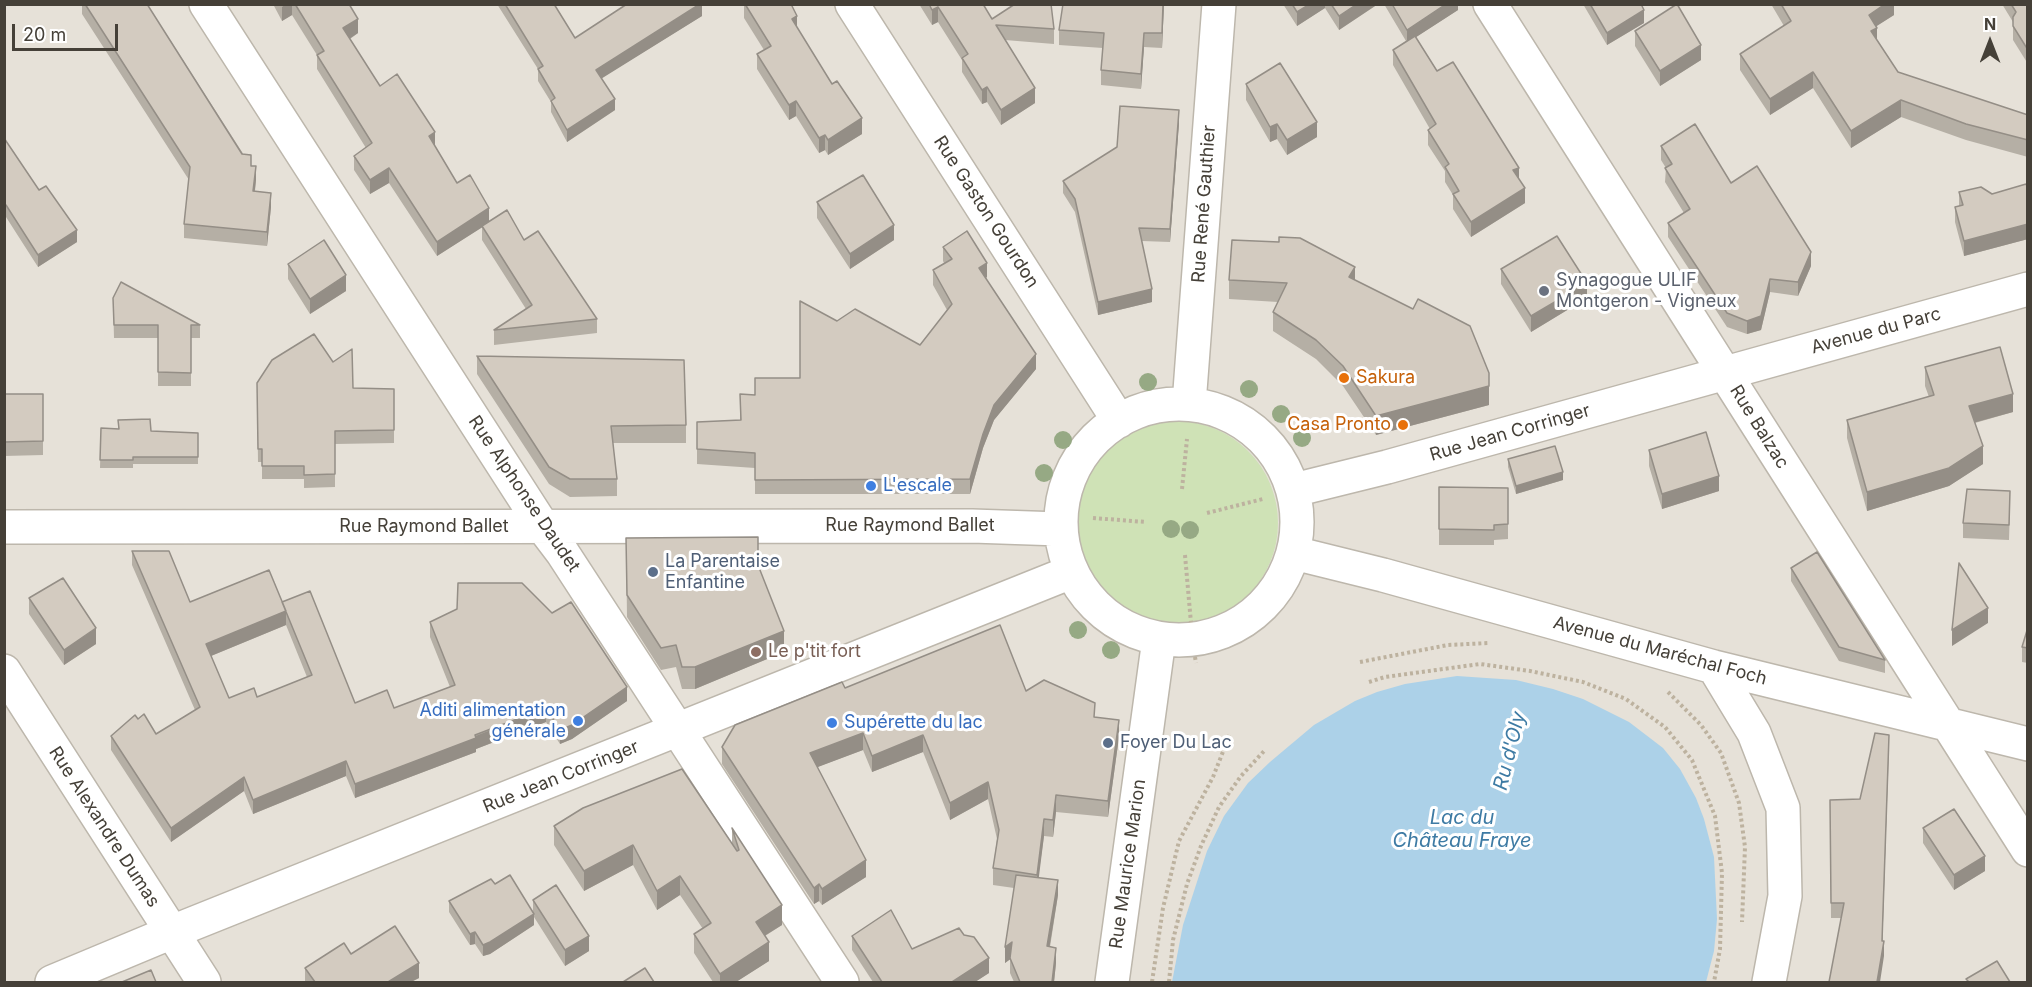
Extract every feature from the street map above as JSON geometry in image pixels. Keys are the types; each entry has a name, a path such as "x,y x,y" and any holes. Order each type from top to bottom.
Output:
{"street":[{"name":"Rue Alphonse Daudet","path":"206,4 543,527 562,552 842,982"},
{"name":"Rue Gaston Gourdon","path":"852,4 1119,421"},
{"name":"Rue René Gauthier","path":"1189,404 1220,4"},
{"name":"Rue Balzac","path":"1490,4 1915,676 2028,850"},
{"name":"Avenue du Parc","path":"1725,373 2028,289"},
{"name":"Rue Jean Corringer","path":"1294,495 1725,373"},
{"path":"1189,404 1224,412 1255,431 1279,457 1294,495 1298,521 1294,553 1280,585 1257,611 1194,651 1123,626 1093,603 1071,572 1064,550 1073,523 1063,496 1074,466 1093,440 1119,421 1153,407 1189,404"},
{"name":"Rue Raymond Ballet","path":"4,527 972,526 1073,523"},
{"name":"Avenue du Maréchal Foch","path":"1294,553 1383,575 1714,667 2028,744"},
{"name":"Rue Jean Corringer","path":"52,982 1071,572"},
{"name":"Rue Maurice Marion","path":"1112,982 1159,639"},
{"path":"1714,667 1754,733 1783,808 1785,896 1769,982"},
{"name":"Rue Alexandre Dumas","path":"4,671 204,982"}],"path":[{"path":"1182,489 1187,436"},
{"path":"1207,513 1280,494 1294,495"},
{"path":"1073,523 1146,522"},
{"path":"1185,555 1194,651"},
{"path":"1360,662 1448,645 1488,643 1499,645"},
{"path":"1369,682 1385,677 1480,664 1530,671 1583,682 1626,699 1665,727 1692,760 1715,816 1722,873 1720,949 1714,982"},
{"path":"1667,690 1701,725 1721,753 1740,803 1745,847 1742,925"},
{"path":"1152,982 1163,908 1179,841 1213,777 1230,734"},
{"path":"1169,982 1173,940 1187,884 1201,846 1219,807 1241,776 1264,750"}],"shaded area":[{"path":"5,5 2027,5 2027,982 5,982"}],"green space":[{"path":"1176,421 1196,423 1224,433 1241,444 1255,458 1270,484 1276,503 1278,523 1276,543 1266,571 1255,588 1241,602 1215,617 1196,623 1176,625 1156,623 1128,613 1111,602 1097,588 1082,562 1076,543 1074,523 1076,503 1086,475 1097,458 1111,444 1137,429 1156,423"}],"water":[{"name":"Lac du Château Fraye","path":"1457,676 1516,680 1583,699 1629,722 1663,748 1680,769 1696,798 1714,857 1717,919 1714,951 1706,982 1172,982 1183,925 1207,851 1224,816 1248,783 1314,725 1355,701 1405,684"}],"building":[{"path":"85,4 147,4 242,154 251,155 251,166 256,166 253,191 271,193 267,232 184,224 190,167"},
{"path":"295,4 349,4 358,19 343,28 380,86 397,74 435,132 429,136 457,183 470,175 489,208 437,242 389,168 370,180 354,156 372,143 317,55 324,51"},
{"path":"505,4 554,4 575,38 627,4 700,4 596,70 615,99 567,130 551,101 555,98 538,69 543,66"},
{"path":"745,4 791,4 797,16 792,19 832,84 837,81 862,118 828,140 825,135 819,138 796,101 789,105 757,54 771,46"},
{"path":"929,4 983,4 992,19 1015,4 1051,4 1054,29 996,25 1035,88 1001,110 987,87 982,90 962,58 968,54 938,7 932,10"},
{"path":"1063,4 1163,4 1162,33 1144,33 1141,74 1101,70 1104,33 1059,30"},
{"path":"1292,4 1310,4 1297,12"},
{"path":"1331,4 1357,4 1339,16"},
{"path":"1392,4 1446,4 1407,30"},
{"path":"1590,4 1641,4 1644,10 1607,33"},
{"path":"1677,4 1701,45 1660,71 1635,31"},
{"path":"1781,4 1885,4 1869,15 1877,28 1871,31 1898,72 2028,115 2028,140 1966,124 1901,100 1851,131 1813,72 1770,99 1740,54 1791,21"},
{"path":"2011,4 2028,4 2028,50 2013,26 2013,17 2016,12"},
{"path":"1415,36 1437,71 1453,62 1519,168 1513,170 1525,188 1471,222 1453,194 1459,191 1445,167 1449,164 1428,130 1436,124 1393,50"},
{"path":"1280,63 1317,122 1287,140 1277,124 1270,127 1246,84"},
{"path":"1120,106 1179,110 1170,229 1139,228 1152,289 1098,302 1075,199 1063,181 1117,147"},
{"path":"1695,124 1731,183 1757,166 1811,252 1798,282 1770,279 1761,316 1747,321 1727,313 1668,223 1690,209 1665,168 1672,164 1661,146"},
{"path":"4,138 39,190 46,186 77,230 38,255 6,205 4,206"},
{"path":"863,175 894,225 850,254 817,202"},
{"path":"2026,184 2028,224 1964,241 1955,207 1963,205 1959,192 1981,187 1992,194"},
{"path":"507,210 524,240 538,231 597,319 494,330 532,305 482,226"},
{"path":"967,231 987,263 979,268 1036,354 994,405 970,479 755,480 755,453 697,449 697,422 741,420 740,394 755,395 755,378 800,378 800,301 837,321 855,309 920,345 952,304 933,270 952,259 943,247"},
{"name":"Synagogue ULIF Montgeron - Vigneux","path":"1557,236 1587,283 1531,316 1501,269"},
{"path":"1279,237 1300,238 1355,267 1349,277 1413,309 1418,299 1470,326 1489,373 1489,386 1376,416 1343,366 1316,340 1273,312 1287,283 1229,280 1232,240 1279,242"},
{"path":"324,240 346,275 310,299 288,264"},
{"path":"121,282 200,325 191,325 191,373 158,372 158,325 114,325 113,298"},
{"path":"314,334 333,362 352,349 353,388 394,389 394,430 335,431 335,474 304,475 304,466 262,466 262,449 258,449 257,383 272,360"},
{"path":"2000,347 2013,394 1969,406 1983,446 1949,468 1867,492 1847,420 1934,395 1925,367"},
{"path":"477,356 684,360 686,425 611,426 617,479 570,479 549,467"},
{"path":"4,394 43,394 43,441 4,442"},
{"path":"150,419 151,431 198,433 198,457 133,457 133,460 100,460 101,428 119,429 118,420"},
{"path":"1706,432 1719,476 1662,494 1649,450"},
{"path":"1555,446 1563,472 1516,486 1508,459"},
{"path":"1439,487 1508,488 1508,524 1494,525 1494,530 1439,529"},
{"path":"1967,489 2010,491 2009,525 1963,523"},
{"path":"758,537 758,565 784,631 695,667 682,667 676,645 661,648 627,595 626,538"},
{"path":"132,551 169,551 190,602 269,570 282,602 310,591 355,703 387,690 394,708 455,685 430,622 457,609 458,583 522,583 552,613 571,602 627,687 572,725 560,730 546,708 475,735 476,738 355,784 346,761 253,800 244,777 171,828 111,736 135,715 138,719 144,714 156,734 200,707","holes":["286,611 312,675 257,697 254,688 229,698 206,644"]},
{"path":"1817,552 1885,660 1839,647 1791,568"},
{"path":"1959,563 1988,608 1952,630"},
{"path":"63,578 96,628 64,650 29,598"},
{"path":"1000,625 1026,691 1044,680 1095,703 1094,717 1119,720 1108,801 1056,795 1053,820 1044,819 1037,875 993,868 999,830 988,782 950,803 923,735 872,756 863,733 810,753 866,860 822,889 819,884 814,888 722,747 735,725 842,682 845,688"},
{"path":"2028,627 2028,648 2022,647"},
{"path":"1875,733 1889,735 1882,941 1884,941 1877,982 1829,982 1844,903 1831,903 1830,800 1860,799"},
{"path":"682,769 737,851 739,850 732,828 782,905 756,922 769,942 720,974 694,934 711,923 680,876 657,891 633,845 584,871 554,826 583,808"},
{"path":"1954,809 1985,856 1954,875 1923,828"},
{"path":"510,875 534,914 483,945 475,932 470,934 449,901 491,879 495,884"},
{"path":"1016,875 1058,880 1047,946 1056,948 1052,982 1020,982 1010,958 1012,942 1005,947"},
{"path":"556,885 589,936 565,950 533,900"},
{"path":"891,910 912,949 959,928 964,935 974,937 989,958 952,982 882,982 852,936"},
{"path":"395,926 419,963 388,982 315,982 305,968 344,943 351,954"},
{"path":"1997,961 2010,982 1969,982 1966,979"},
{"path":"645,968 654,982 623,982"},
{"path":"151,970 156,982 122,982"}],"place":[{"name":"Synagogue ULIF Montgeron - Vigneux","path":"1544,291"},
{"name":"Sakura","path":"1344,378"},
{"name":"Casa Pronto","path":"1403,425"},
{"name":"L'escale","path":"871,486"},
{"name":"La Parentaise Enfantine","path":"653,572"},
{"name":"Le p'tit fort","path":"756,652"},
{"name":"Aditi alimentation générale","path":"578,721"},
{"name":"Supérette du lac","path":"832,723"},
{"name":"Foyer Du Lac","path":"1108,743"}],"water label":[{"name":"Ru d'Oly","path":"1510,751"}]}
